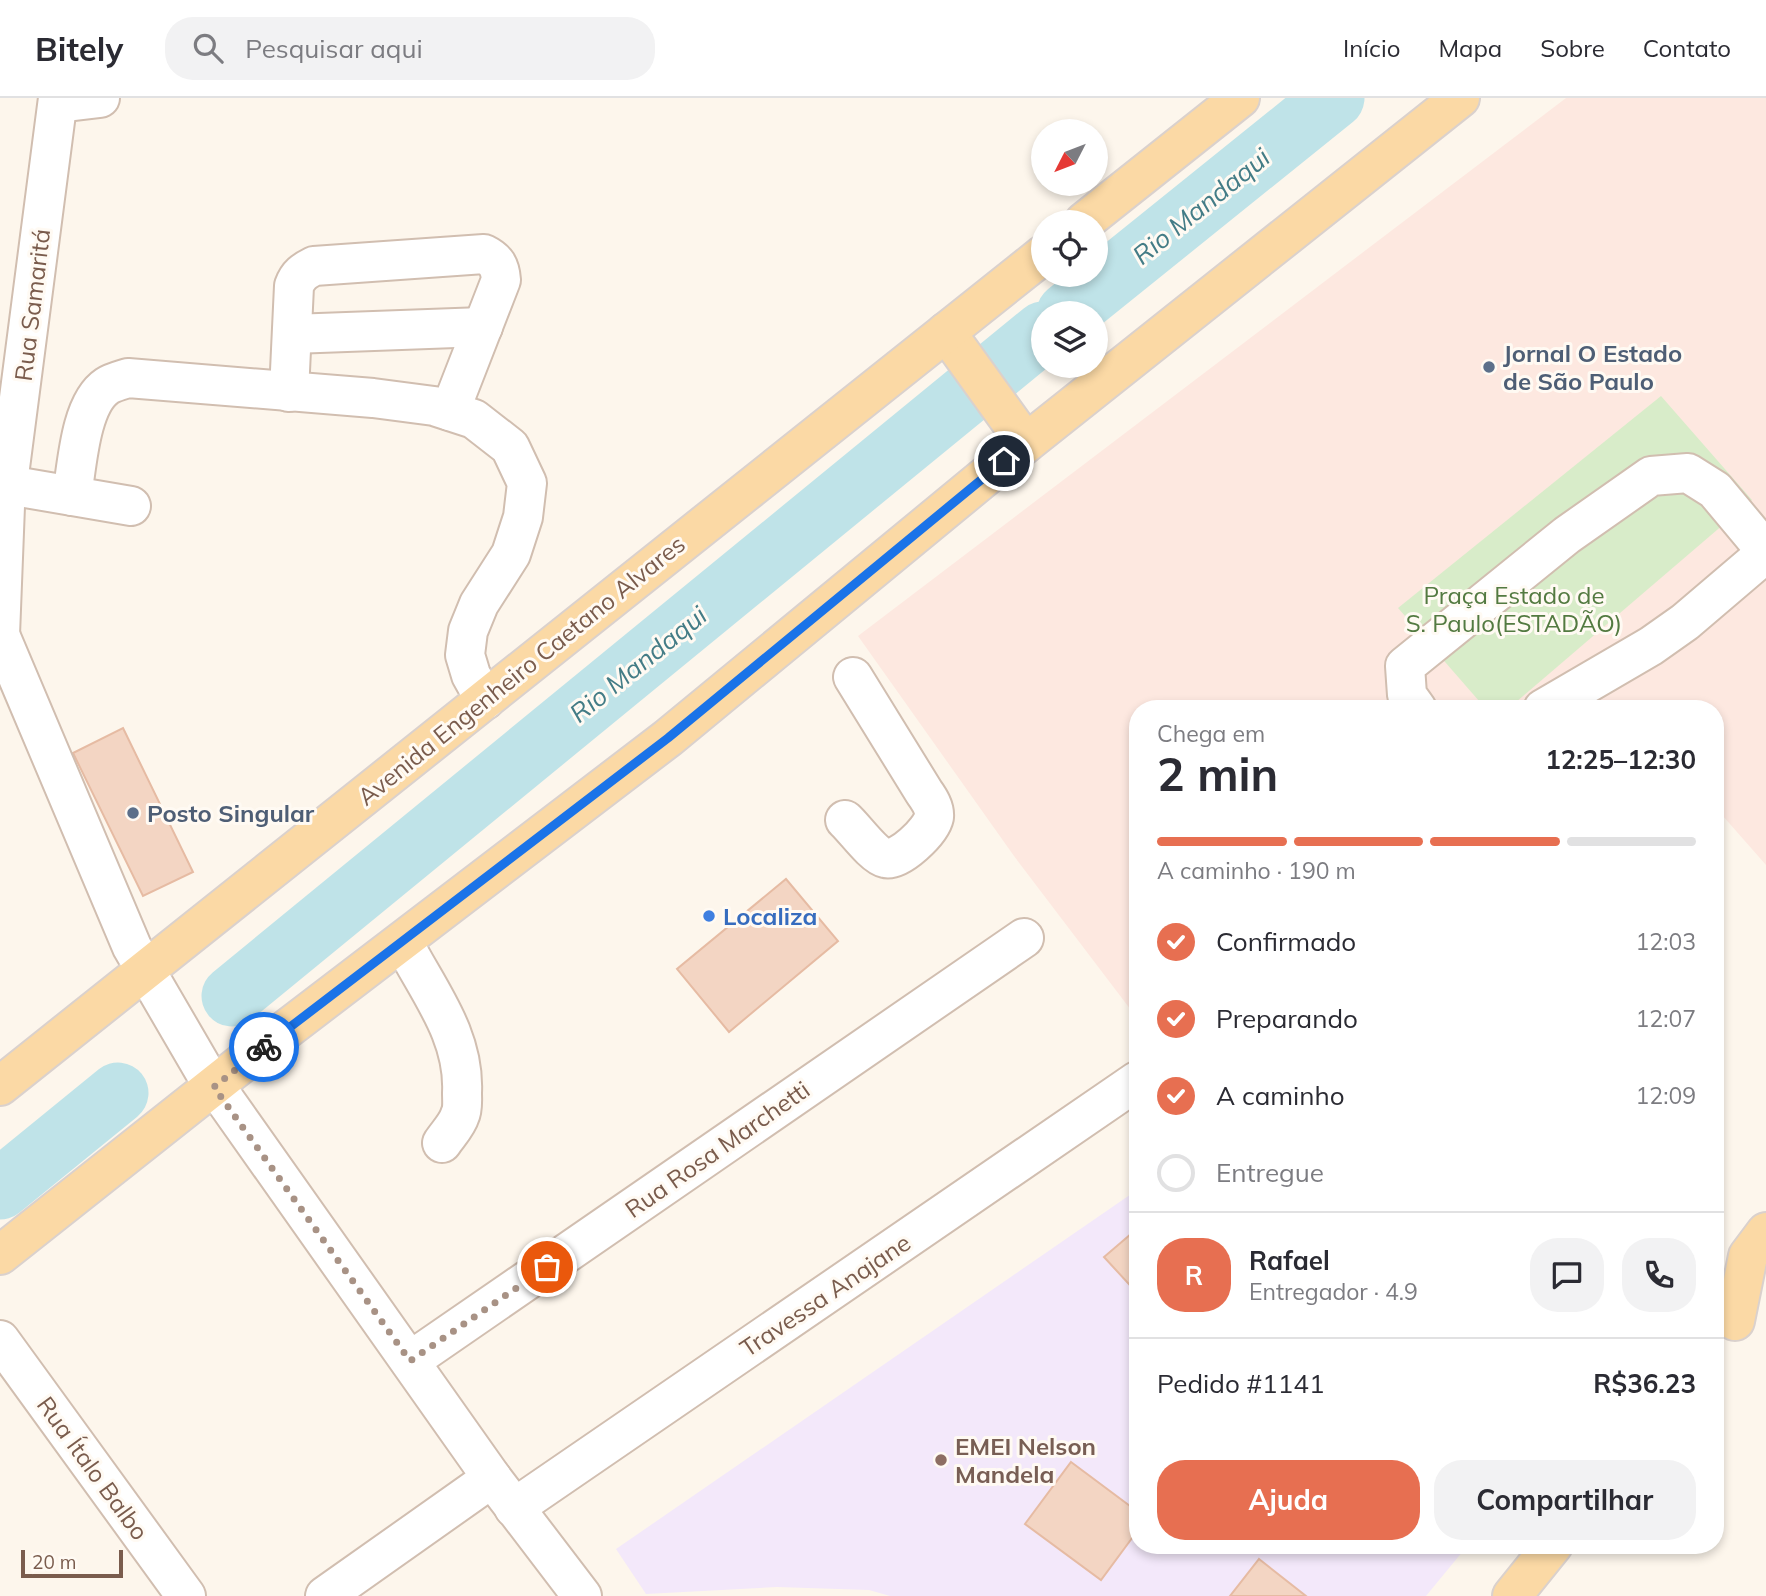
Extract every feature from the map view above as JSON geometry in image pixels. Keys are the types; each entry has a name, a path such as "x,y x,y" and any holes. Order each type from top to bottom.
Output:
{"main road":[{"path":"1099,210 1240,98"},
{"path":"0,1255 668,738 1026,443 1461,98"},
{"name":"Avenida Engenheiro Caetano Alvares","path":"0,1087 1031,265"},
{"path":"946,332 1026,443"},
{"path":"1725,1333 1760,1253"},
{"path":"1725,1333 1766,1299"},
{"path":"1512,1596 1546,1554"}],"street":[{"path":"58,100 100,98"},
{"name":"Rua Samaritá","path":"0,635 4,500 58,100"},
{"path":"289,392 294,286 298,277 314,266 484,254 495,260 501,269 501,280 450,411"},
{"path":"292,334 483,327"},
{"path":"72,496 84,428 93,401 107,386 128,378 373,398 433,406 474,419 510,447 527,483 523,517 511,554 479,604 468,631 465,655 471,675 485,700"},
{"path":"1411,700 1407,695 1405,666 1567,536 1651,476 1688,473 1715,490 1766,552 1685,622 1651,646 1558,700"},
{"path":"4,500 72,496 131,506"},
{"path":"0,635 124,928 145,971 214,1087 492,1478 582,1596"},
{"path":"845,820 877,855 886,859 905,852 930,827 934,817 932,806 924,792 853,677"},
{"name":"Rua Rosa Marchetti","path":"410,1361 1024,938"},
{"path":"402,942 421,978 440,1005 454,1038 463,1082 461,1114 442,1143"},
{"name":"Travessa Anajane","path":"514,1508 1129,1086"},
{"name":"Rua Ítalo Balbo","path":"0,1340 186,1596"},
{"path":"325,1596 492,1478"}],"shaded area":[{"name":"Jornal O Estado de São Paulo","path":"1566,98 1766,98 1766,865 1724,817 1724,700 1129,700 1129,1007 1014,856 858,636"},
{"name":"EMEI Nelson Mandela","path":"1129,1196 1129,1554 1461,1554 1426,1596 890,1596 869,1590 777,1587 646,1594 616,1549"}],"green space":[{"name":"Praça Estado de S. Paulo(ESTADÃO)","path":"1661,396 1752,500 1519,700 1478,700 1398,608"}],"building":[{"name":"Posto Singular","path":"123,728 193,872 143,896 73,753"},
{"path":"786,879 838,941 729,1032 677,969"},
{"path":"1129,1236 1129,1284 1104,1257"},
{"path":"1071,1462 1129,1505 1129,1542 1101,1580 1025,1524"},
{"path":"1259,1559 1306,1596 1230,1596"}],"waterway":[{"name":"Rio Mandaqui","path":"1082,301 1334,98"},
{"name":"Rio Mandaqui","path":"232,996 1031,342"},
{"name":"Rio Mandaqui","path":"0,1189 118,1093"}],"way so far":[{"path":"264,1047 214,1087 410,1361 547,1267"}],"place":[{"name":"Jornal O Estado de São Paulo","path":"1489,367"},
{"name":"Posto Singular","path":"133,813"},
{"name":"Localiza","path":"709,916"},
{"name":"EMEI Nelson Mandela","path":"941,1460"}],"route":[{"path":"264,1047 668,738 1004,461"}]}
